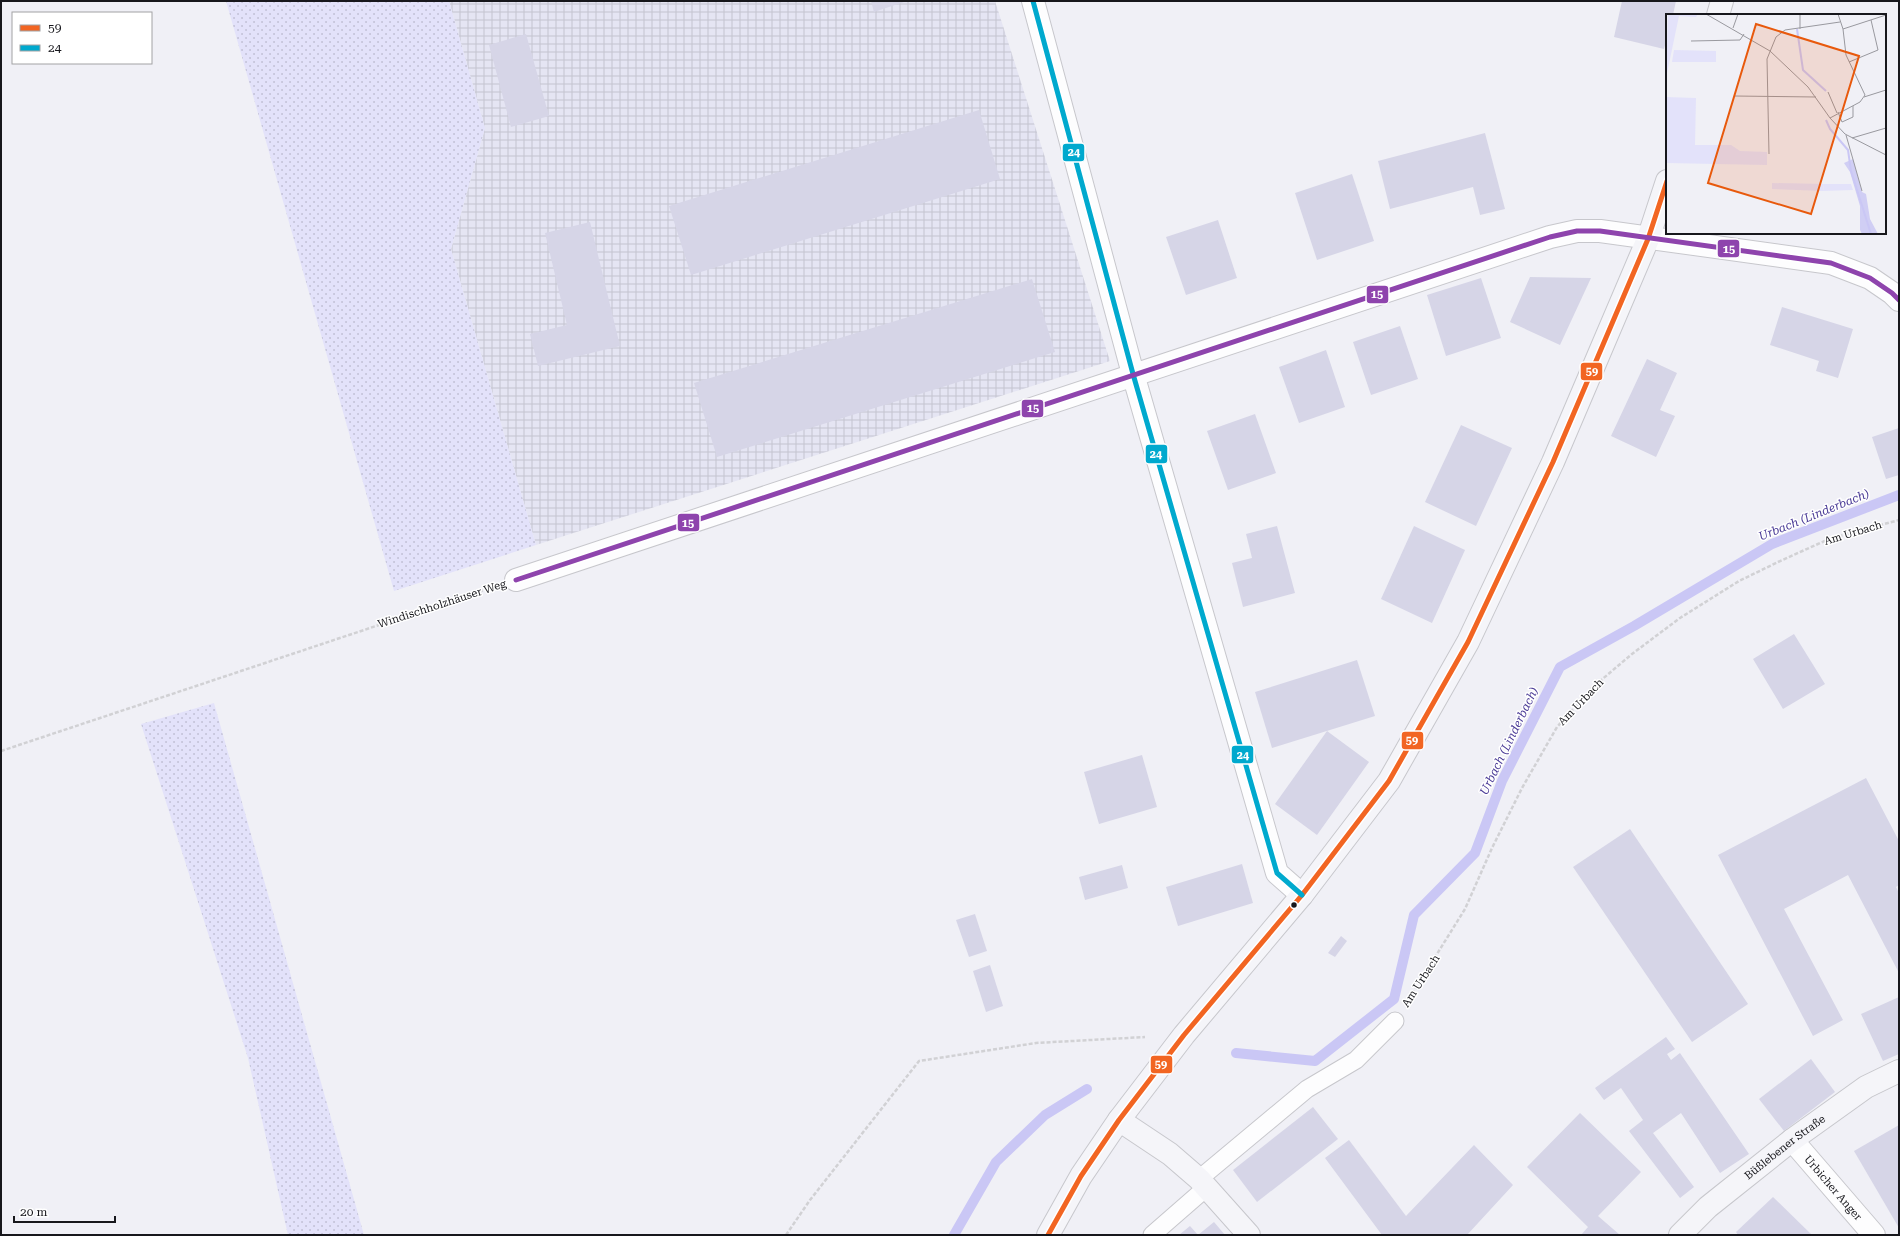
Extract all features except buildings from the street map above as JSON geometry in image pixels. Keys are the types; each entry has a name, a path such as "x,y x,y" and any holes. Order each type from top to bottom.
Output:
{"street":[{"path":"1033,1 1133,374 1277,873 1302,895"},
{"path":"1718,14 1722,1"},
{"path":"1048,1235 1081,1176 1119,1120 1184,1035 1302,895 1389,781 1468,642 1553,462 1648,239 1666,183"},
{"name":"Windischholzhäuser Weg","path":"516,580 1550,236 1577,231 1600,231 1648,239 1831,263 1870,278 1892,293 1899,300"},
{"name":"Büßlebener Straße","path":"1680,1235 1708,1207 1792,1140 1866,1087 1899,1071"},
{"path":"1119,1120 1170,1154 1203,1183 1249,1235"},
{"name":"Urbicher Anger","path":"1792,1140 1874,1235"}],"lane":[{"path":"1152,1235 1203,1183 1307,1089 1356,1060 1395,1021"}],"path":[{"name":"Am Urbach","path":"1395,1021 1430,969 1465,909 1522,788 1557,727 1593,687 1632,654 1680,618 1739,581 1829,539 1899,520"},
{"name":"Windischholzhäuser Weg","path":"1,751 516,580"},
{"path":"786,1235 810,1200 919,1061 1036,1043 1184,1035"}],"shaded area":[{"path":"226,1 449,1 485,128 451,249 536,545 394,591"},
{"path":"449,1 995,1 1110,361 536,545 451,249 485,128"},
{"path":"214,703 364,1235 288,1235 248,1058 141,724"}],"waterway":[{"name":"Urbach (Linderbach)","path":"1236,1053 1315,1061 1394,999 1414,915 1475,853 1502,781 1560,667 1634,626 1772,544 1899,495"},
{"name":"Urbach (Linderbach)","path":"954,1235 996,1162 1045,1115 1087,1089"}],"transit line":[{"name":"24","path":"1033,1 1133,374 1277,873 1302,895"},
{"name":"59","path":"1048,1235 1081,1176 1119,1120 1184,1035 1302,895 1389,781 1468,642 1553,462 1648,239 1666,184"},
{"name":"15","path":"516,580 1550,237 1577,231 1600,231 1831,263 1870,278 1892,293 1899,300"}]}
